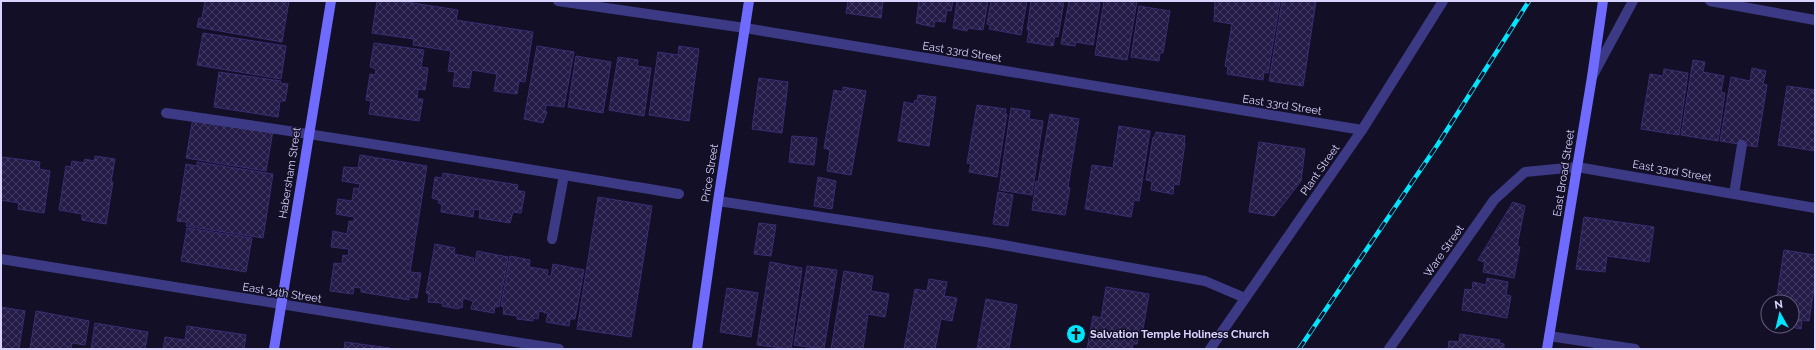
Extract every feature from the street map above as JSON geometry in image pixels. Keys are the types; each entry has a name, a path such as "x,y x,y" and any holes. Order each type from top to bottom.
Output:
{"main road":[{"name":"Habersham Street","path":"274,349 331,1"},
{"name":"Price Street","path":"697,349 749,1"},
{"name":"East Broad Street","path":"1547,349 1578,167 1603,1"}],"street":[{"name":"East 33rd Street","path":"558,1 745,28 1362,130"},
{"name":"Plant Street","path":"1210,349 1362,130 1443,1"},
{"path":"1592,77 1633,1"},
{"path":"1710,1 1815,20"},
{"path":"166,113 309,132 379,146 679,194"},
{"path":"1734,194 1742,145"},
{"name":"East 33rd Street","path":"1525,172 1578,167 1815,208"},
{"name":"Ware Street","path":"1389,349 1494,200 1525,172"},
{"path":"552,238 564,175"},
{"path":"718,201 986,242 1205,281 1245,298"},
{"name":"East 34th Street","path":"1,260 559,349"},
{"path":"1549,336 1635,349"}],"building":[{"path":"205,1 289,1 282,42 197,27 199,18 202,18"},
{"path":"377,1 400,1 458,10 456,20 533,32 525,82 519,81 517,94 494,91 497,74 472,70 469,88 453,86 455,72 448,71 451,51 413,45 414,39 372,33"},
{"path":"848,1 883,1 881,18 846,13"},
{"path":"919,1 953,1 951,11 947,10 945,22 935,21 934,27 916,23"},
{"path":"957,1 988,1 983,30 968,28 967,31 953,28"},
{"path":"991,1 1027,1 1021,35 989,29 990,25 987,24"},
{"path":"1031,1 1064,1 1058,37 1055,36 1053,46 1027,42"},
{"path":"1069,1 1100,3 1093,45 1076,42 1075,46 1061,44"},
{"path":"1104,1 1137,1 1127,60 1095,55"},
{"path":"1215,1 1280,1 1268,73 1264,72 1263,80 1227,74 1228,67 1225,66 1232,24 1214,21"},
{"path":"1282,1 1316,1 1303,86 1269,81"},
{"path":"1139,6 1170,11 1163,53 1160,53 1159,61 1131,57"},
{"path":"203,33 286,46 281,79 197,65"},
{"path":"374,43 424,50 421,67 428,68 425,90 418,89 417,99 423,99 419,121 369,114 371,101 366,100 370,74 375,75 376,69 370,67"},
{"path":"537,46 574,52 564,107 546,105 545,111 547,112 543,123 524,119"},
{"path":"679,46 699,49 689,121 649,115 658,52 678,55"},
{"path":"576,56 611,62 603,113 568,107"},
{"path":"618,57 638,60 637,66 651,68 644,116 609,110"},
{"path":"1693,60 1705,62 1703,72 1724,76 1721,92 1725,93 1718,141 1681,135"},
{"path":"1752,68 1766,71 1763,84 1767,85 1757,147 1720,141 1731,77 1750,81"},
{"path":"1664,69 1688,73 1679,135 1641,129 1650,74 1663,76"},
{"path":"219,72 281,81 280,83 288,84 285,101 280,101 278,117 214,107"},
{"path":"759,78 788,82 782,133 752,129"},
{"path":"1787,86 1815,90 1815,151 1778,145"},
{"path":"843,87 866,91 851,175 827,171 830,150 824,148 834,90 843,92"},
{"path":"918,95 936,97 929,146 898,141 904,102 914,104 915,100 917,101"},
{"path":"977,105 1006,109 1005,114 1007,114 997,177 969,172 971,164 967,163"},
{"path":"1011,108 1030,111 1029,119 1043,121 1032,195 999,190"},
{"path":"1050,114 1079,119 1065,215 1032,210 1036,181 1038,182"},
{"path":"193,118 273,131 266,171 186,158"},
{"path":"1119,126 1150,131 1139,201 1134,200 1131,217 1085,209 1092,165 1113,168"},
{"path":"1156,132 1185,136 1179,185 1174,184 1173,194 1151,190 1152,181 1146,180 1153,137 1154,138"},
{"path":"792,136 817,138 814,165 789,162"},
{"path":"1259,142 1305,149 1301,181 1274,216 1249,212"},
{"path":"360,155 427,166 410,272 421,273 417,298 409,297 409,300 361,292 361,288 354,287 353,294 330,291 334,263 342,264 343,255 348,256 349,249 331,247 333,231 347,234 349,221 354,222 354,217 336,214 338,199 352,201 354,188 359,189 360,184 342,181 344,167 358,168"},
{"path":"95,156 115,159 106,224 82,220 82,214 59,210 66,166 71,167 72,161 84,163 85,159 94,161"},
{"path":"2,157 40,162 39,169 50,171 44,213 18,209 19,203 1,200"},
{"path":"197,162 273,174 263,238 186,226 187,222 177,221 186,164 197,166"},
{"path":"443,173 518,185 517,190 525,192 521,213 513,212 510,223 479,218 480,210 474,209 473,217 441,212 442,204 438,203 439,200 432,198 435,177 442,178"},
{"path":"818,177 836,181 832,209 814,206"},
{"path":"998,192 1013,195 1008,226 993,224"},
{"path":"598,197 652,206 631,337 577,329"},
{"path":"1513,202 1525,206 1517,246 1520,247 1514,278 1483,272 1485,262 1478,260"},
{"path":"1584,217 1654,227 1649,262 1607,256 1605,272 1576,269"},
{"path":"759,223 776,225 771,256 754,254"},
{"path":"187,228 252,238 246,272 181,261"},
{"path":"435,244 455,248 454,254 474,258 473,263 475,263 477,251 508,257 499,307 495,306 494,313 471,309 473,301 463,298 462,308 459,307 459,309 442,306 443,304 441,303 428,302 429,294 426,293"},
{"path":"1784,250 1815,255 1815,281 1809,321 1802,320 1801,329 1800,294 1777,294"},
{"path":"510,256 530,260 529,267 548,270 547,276 551,276 553,264 584,270 575,319 570,319 569,326 546,322 548,313 539,311 538,319 533,318 533,321 517,319 517,316 503,314 504,307 501,306"},
{"path":"770,262 802,268 791,349 757,345"},
{"path":"807,266 837,270 824,349 794,345"},
{"path":"844,271 873,276 871,291 889,294 885,317 868,314 863,349 831,349"},
{"path":"1487,278 1508,282 1506,295 1511,296 1507,318 1462,310 1465,289 1472,290 1473,282 1486,285"},
{"path":"929,279 947,282 944,296 957,298 952,321 941,319 935,349 904,349 915,289 927,291"},
{"path":"1106,287 1149,294 1143,329 1140,328 1137,344 1133,344 1132,349 1087,349 1093,316 1101,318"},
{"path":"727,288 758,293 751,337 720,332"},
{"path":"986,299 1017,305 1009,349 977,349"},
{"path":"1,307 25,311 19,349 1,349"},
{"path":"36,311 89,321 85,345 72,343 71,349 30,349"},
{"path":"95,323 148,332 145,349 91,349"},
{"path":"187,326 246,335 244,349 163,349 165,337 185,340"},
{"path":"1460,334 1500,340 1499,343 1504,344 1504,349 1448,349 1449,341 1459,342"},
{"path":"345,342 390,348 344,349"}],"railway":[{"path":"1299,349 1438,144 1529,1"}],"place":[{"name":"Salvation Temple Holiness Church","path":"1076,334"}]}
